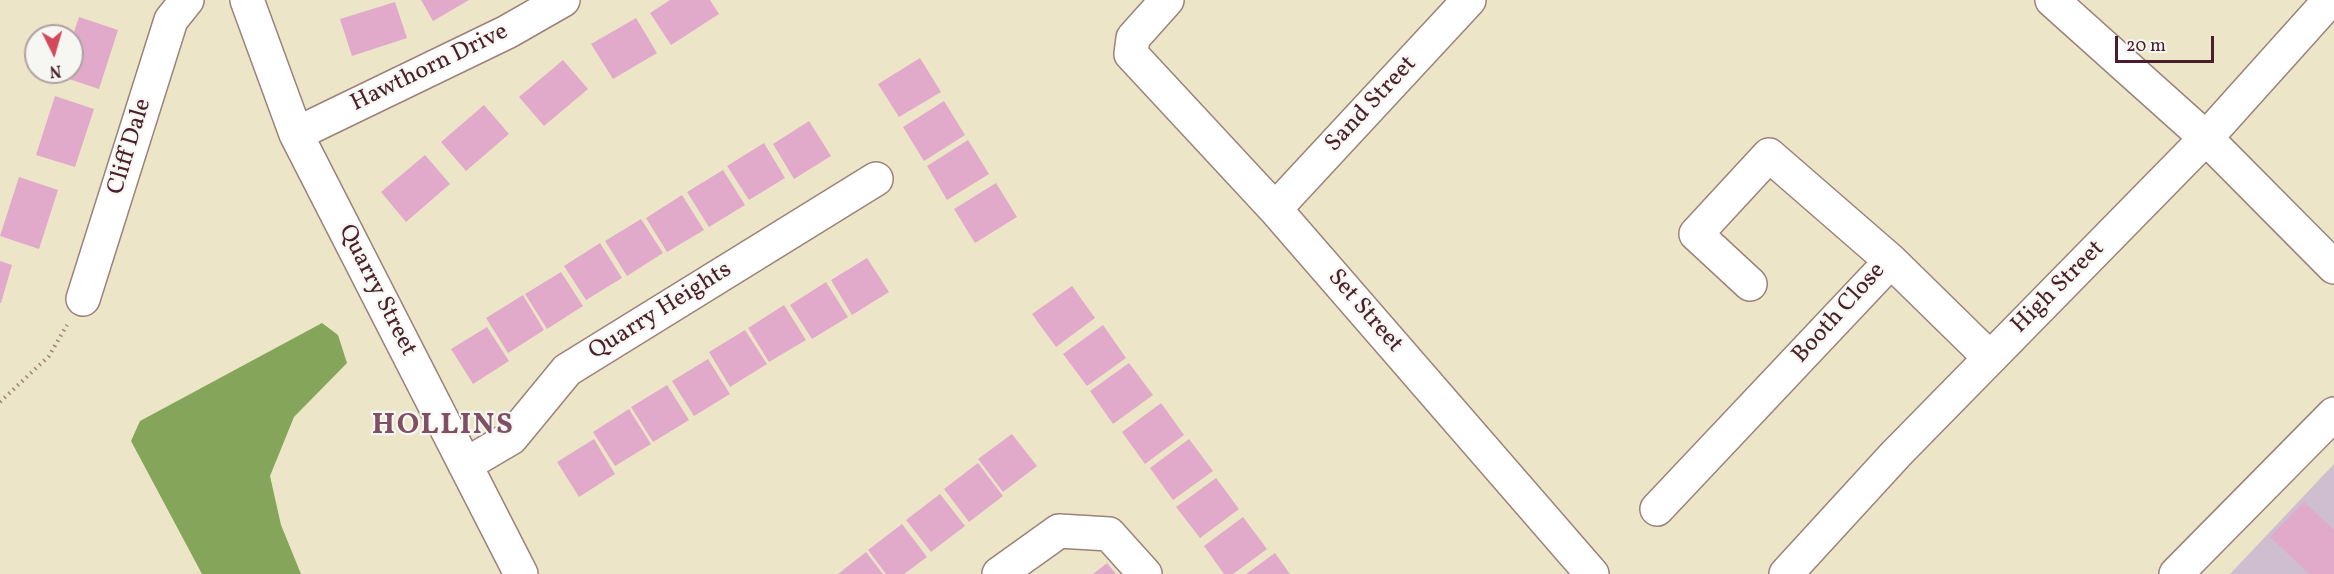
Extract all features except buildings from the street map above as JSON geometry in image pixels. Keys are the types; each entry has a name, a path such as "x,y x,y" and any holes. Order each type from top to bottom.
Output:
{"street":[{"name":"Cliff Dale","path":"83,299 171,20 187,0"},
{"name":"Quarry Street","path":"247,0 296,134 521,574"},
{"name":"Hawthorn Drive","path":"296,134 507,32 563,0"},
{"name":"Set Street","path":"1167,0 1133,38 1131,54 1275,209 1592,574"},
{"name":"Sand Street","path":"1275,209 1469,0"},
{"path":"2052,0 2206,138 2334,267"},
{"name":"High Street","path":"1786,574 1896,454 2206,138 2330,0"},
{"name":"Booth Close","path":"1658,509 1891,261 1769,155 1696,234 1750,284"},
{"name":"Quarry Heights","path":"465,465 511,438 567,370 876,179"},
{"path":"1891,261 1990,358"},
{"path":"2176,574 2334,414"},
{"path":"999,574 1059,531 1109,534 1145,574"}],"path":[{"path":"0,402 49,356 83,299"}],"shaded area":[{"path":"2334,464 2334,574 2230,574"}],"green space":[{"path":"322,323 338,335 347,363 294,417 270,476 281,525 301,574 202,574 131,441 140,421"}],"district":[{"name":"HOLLINS","path":"443,427"}]}
